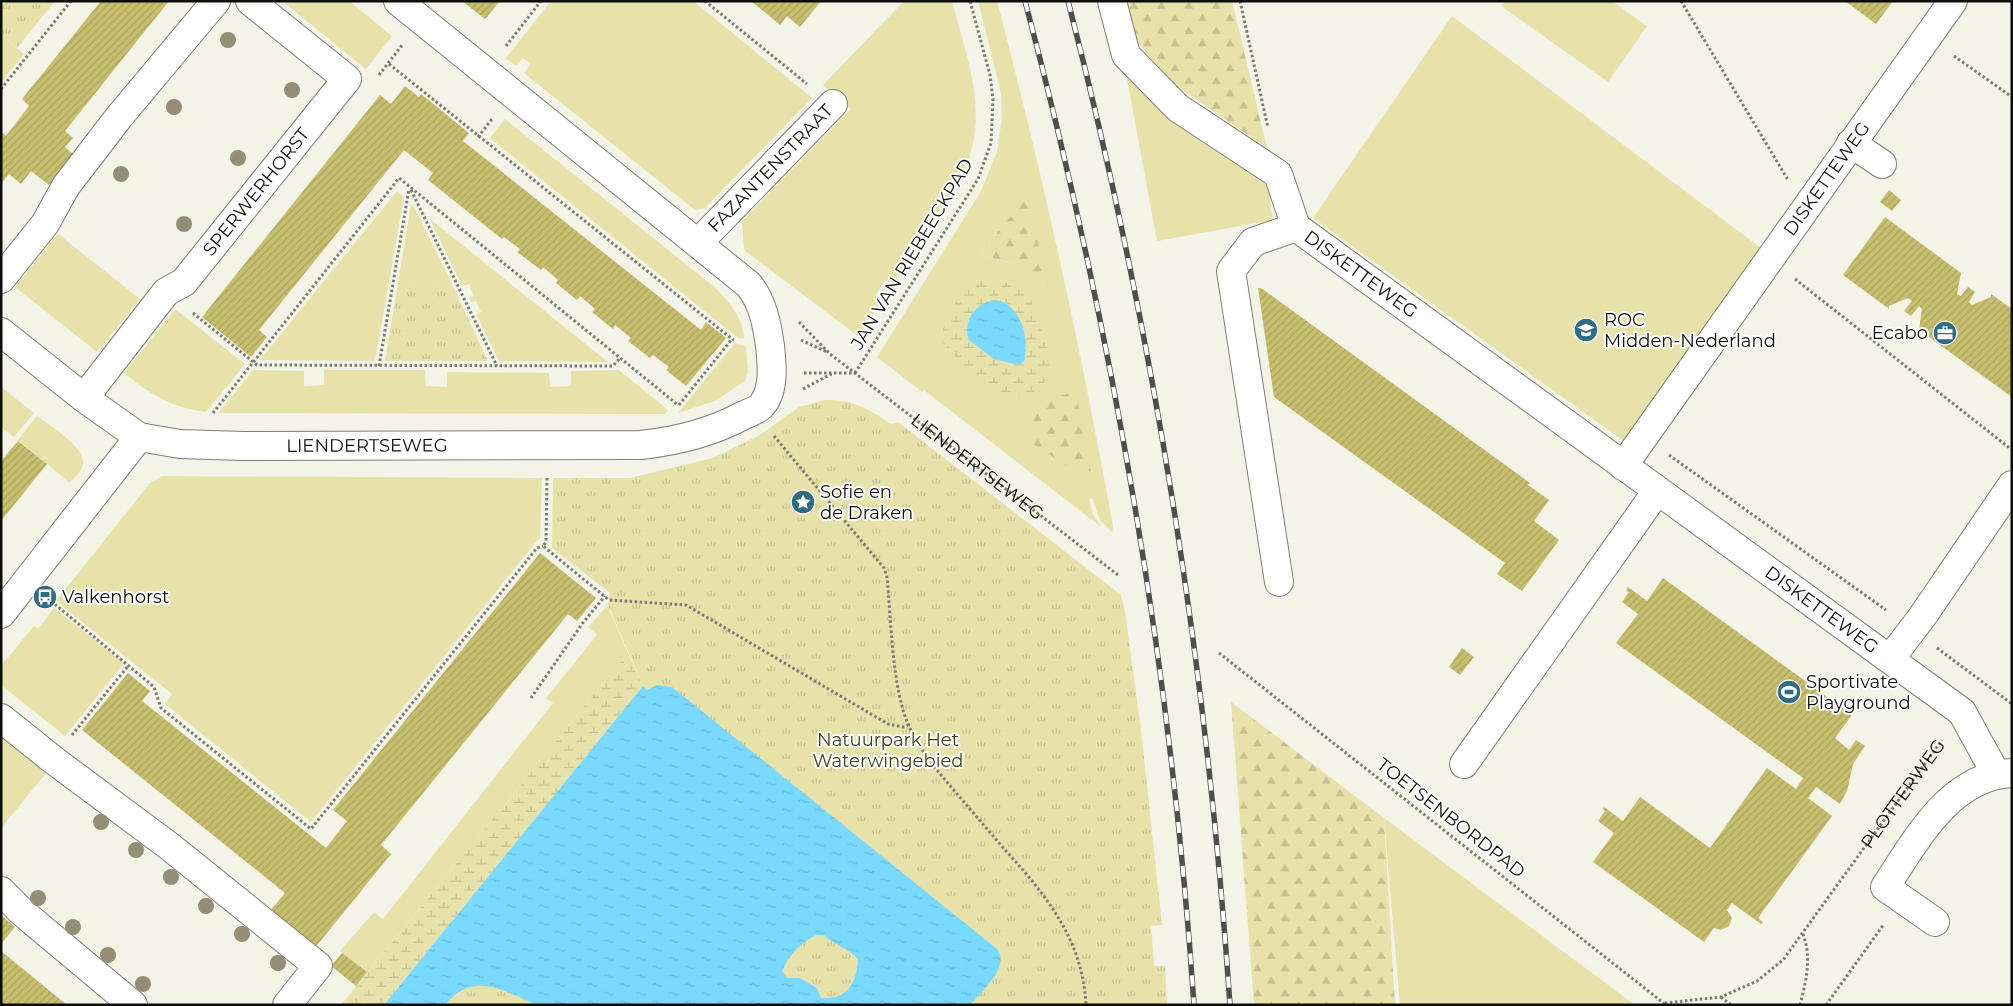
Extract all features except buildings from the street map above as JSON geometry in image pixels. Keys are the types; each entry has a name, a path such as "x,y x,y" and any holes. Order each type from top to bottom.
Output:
{"street":[{"path":"1,279 45,224 66,186 216,1"},
{"path":"250,1 347,79"},
{"name":"FAZANTENSTRAAT","path":"398,1 739,276 756,294 761,303 769,340 772,367 770,383 757,408"},
{"path":"1112,1 1126,55 1178,108 1278,174"},
{"name":"DISKETTEWEG","path":"1623,466 1953,1"},
{"name":"SPERWERHORST","path":"84,398 166,292 184,282 347,79"},
{"name":"FAZANTENSTRAAT","path":"698,243 833,104"},
{"path":"1851,143 1882,164"},
{"name":"DISKETTEWEG","path":"1278,174 1296,227 1962,712 2004,774"},
{"path":"1279,582 1231,271 1253,242 1296,227"},
{"name":"LIENDERTSEWEG","path":"1,332 84,398 139,437 180,444 641,445 674,441 725,425 757,408"},
{"path":"1,614 139,437"},
{"path":"1890,659 2012,486"},
{"path":"1464,764 1657,491"},
{"path":"1,718 52,759 169,846 318,966 287,1005"},
{"path":"1935,922 1885,887 1925,829 1952,798 1979,780 2004,774"},
{"path":"1,891 23,913 133,1005"}],"path":[{"path":"1,89 71,1"},
{"path":"485,71 541,1"},
{"name":"FAZANTENSTRAAT","path":"705,1 833,104"},
{"name":"JAN VAN RIEBEECKPAD","path":"855,373 978,179 991,143 994,120 991,83 970,1"},
{"path":"1240,1 1278,174"},
{"path":"1682,1 1804,209"},
{"path":"347,79 372,85 422,20"},
{"path":"1927,37 2012,97"},
{"path":"388,64 732,339 745,342 769,340"},
{"path":"211,445 213,412 399,178 678,405"},
{"path":"379,366 410,187"},
{"path":"410,187 497,366"},
{"path":"1769,258 2012,450"},
{"path":"166,292 257,365 613,366 620,358"},
{"path":"674,441 672,413 732,339"},
{"path":"830,354 855,373"},
{"path":"833,373 855,373"},
{"name":"LIENDERTSEWEG","path":"855,373 1118,574"},
{"path":"757,408 884,568 887,577 899,692 908,725 919,744 944,778 1052,905 1068,933 1080,964 1086,1005"},
{"name":"DISKETTEWEG","path":"1644,438 1912,629 1983,682"},
{"path":"27,582 125,661 128,666 154,687 161,708 311,829 537,548 543,546 546,542 547,445"},
{"path":"543,546 609,600 686,605 888,724 903,727 908,725"},
{"path":"531,698 582,624 605,596"},
{"name":"TOETSENBORDPAD","path":"1219,653 1665,1004"},
{"path":"52,759 128,666"},
{"path":"1983,682 2012,704"},
{"name":"PLOTTERWEG","path":"1665,1004 1721,997 1757,981 1783,960 1983,682"},
{"path":"1826,1005 1885,923 1885,887"},
{"path":"1800,1005 1807,977 1808,948 1802,934"},
{"path":"1721,997 1731,1005"}],"green space":[{"path":"1,1 55,1 17,48 1,36"},
{"path":"282,1 349,1 392,36 366,69"},
{"path":"551,1 693,1 812,98 705,208 695,210 524,73 531,64 523,58 516,66 506,58"},
{"path":"904,1 952,1 973,86 976,107 975,128 972,150 964,171 892,284 885,280 875,296 882,301 859,337 744,250 742,221 851,109 823,85"},
{"path":"978,1 997,1 1014,66 1088,394 1113,526 1112,532 1100,520 1092,498 1089,499 1093,514 1101,527 924,390 922,392 877,357 980,193 997,152 1002,117 1001,93","holes":["1027,197 1047,283 1016,265 979,254"]},
{"path":"1121,1 1232,1 1267,148 1168,80 1128,30"},
{"path":"1504,1 1612,1 1647,26 1608,82 1501,6"},
{"path":"1452,16 1765,251 1625,442 1313,218"},
{"path":"1,36 24,54 1,82"},
{"path":"1125,68 1267,179 1273,220 1157,241"},
{"path":"505,119 713,286 729,303 737,316 741,323 744,338 738,338 490,138"},
{"path":"397,191 404,197 375,361 260,360"},
{"path":"1027,197 1048,284 1016,265 979,254"},
{"path":"411,204 413,205 452,284 398,283"},
{"path":"430,219 608,362 499,361 476,314 481,312 476,301 471,302 469,298 474,296 469,284 462,286"},
{"path":"58,234 140,299 97,352 15,287"},
{"path":"983,279 997,280 1017,287 1031,300 1051,364 1046,381 1037,390 1024,395 1011,395 998,390 971,372 941,340 946,321 954,305 974,285","holes":["989,301 1006,303 1012,307 1024,361 1018,365 1001,361 988,355 967,332 973,313 984,303"]},
{"path":"398,283 452,284 488,361 385,361"},
{"path":"175,309 245,364 206,412 183,407 162,399 152,394 124,373"},
{"path":"735,343 746,347 748,372 745,381 715,401 678,413"},
{"path":"253,370 304,371 304,386 324,385 324,370 425,370 426,386 447,387 447,372 549,373 550,387 571,386 571,371 619,370 668,410 665,414 219,413"},
{"path":"1,387 34,413 14,437 1,427"},
{"path":"1076,392 1093,483 1029,441 1037,401"},
{"name":"Natuurpark Het Waterwingebied","path":"825,400 852,403 891,424 898,422 1121,595 1125,611 1141,730 1162,925 1151,926 1154,966 1165,966 1167,1005 384,1005 643,686 608,605 610,593 552,548 553,478 630,478 713,458 760,435 799,407"},
{"path":"37,416 72,443 82,457 82,468 70,483 18,440"},
{"path":"162,476 542,478 540,537 311,822 165,704 172,694 56,601 150,483"},
{"path":"609,604 684,609 609,609 628,653 367,973 340,951 374,912 383,919 553,703 546,698 597,635 588,627"},
{"path":"54,608 124,663 65,736 1,685 1,666 34,626 38,629"},
{"path":"628,653 643,686 384,1005 341,1005"},
{"path":"1231,702 1384,818 1395,1005 1254,1005"},
{"path":"1,736 47,772 1,828"},
{"path":"1384,818 1635,1005 1400,1005"}],"water":[{"path":"995,300 1011,308 1021,324 1026,343 1026,352 1024,361 1018,365 994,359 969,340 967,326 972,314 982,304"},
{"path":"657,685 672,687 997,949 1000,956 998,971 970,1005 537,1005 501,990 478,986 467,988 456,994 445,1005 384,1005 643,686 647,690","holes":["816,935 824,935 858,959 853,982 849,988 844,993 830,998 821,998 817,988 800,978 787,978 782,971 788,960 800,946"]}],"railway":[{"path":"1025,1 1085,249 1111,373 1134,499 1170,751 1184,878 1194,1005"},
{"path":"1068,1 1126,249 1151,374 1172,499 1191,625 1207,752 1220,878 1230,1005"}],"place":[{"name":"ROC Midden-Nederland","path":"1586,330"},
{"name":"Ecabo","path":"1945,333"},
{"name":"Sofie en de Draken","path":"803,502"},
{"name":"Valkenhorst","path":"45,597"},
{"name":"Sportivate Playground","path":"1789,692"}]}
